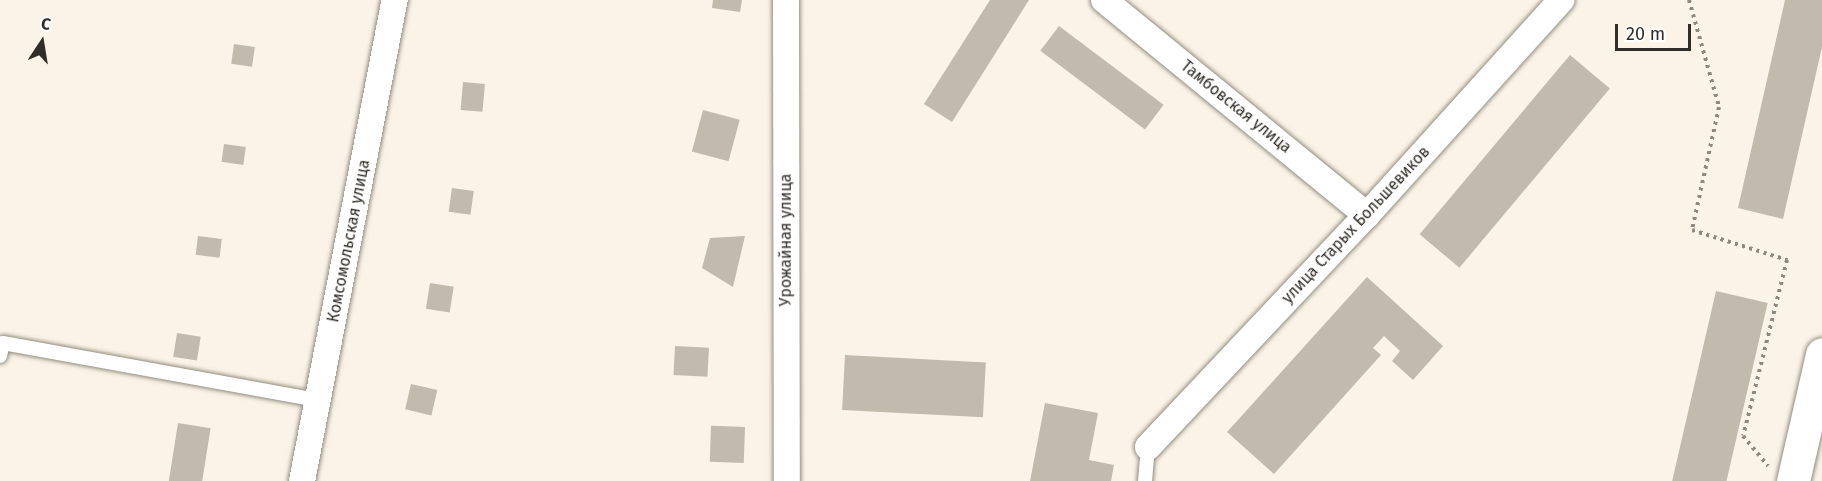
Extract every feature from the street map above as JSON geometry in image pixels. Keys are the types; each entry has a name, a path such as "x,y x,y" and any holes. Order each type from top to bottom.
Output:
{"street":[{"name":"Комсомольская улица","path":"302,481 395,0"},
{"name":"Урожайная улица","path":"786,0 787,481"},
{"name":"Тамбовская улица","path":"1104,0 1367,214"},
{"name":"улица Старых Большевиков","path":"1148,447 1367,214 1561,0"},
{"path":"1783,477 1822,355"}],"lane":[{"path":"0,356 3,343 318,400"},
{"path":"1144,481 1148,447"}],"path":[{"path":"1689,0 1719,107 1692,230 1787,260 1743,436 1783,477"}],"building":[{"path":"713,0 742,0 740,12 712,8"},
{"path":"990,0 1029,0 952,122 924,104"},
{"path":"1785,0 1822,0 1822,47 1783,219 1738,208"},
{"path":"1059,26 1164,105 1145,130 1040,51"},
{"path":"234,44 255,47 252,67 231,64"},
{"path":"1570,55 1610,88 1459,268 1420,234"},
{"path":"463,82 485,84 482,112 461,110"},
{"path":"703,110 740,120 729,161 692,152"},
{"path":"224,144 246,147 243,165 221,162"},
{"path":"452,188 474,191 470,215 449,212"},
{"path":"198,236 222,239 220,258 196,255"},
{"path":"745,236 733,287 702,268 710,238"},
{"path":"1367,277 1443,346 1413,380 1392,361 1400,351 1384,336 1373,348 1381,355 1274,474 1227,432"},
{"path":"430,283 454,287 450,312 426,309"},
{"path":"1716,291 1768,303 1727,481 1672,481"},
{"path":"177,333 201,337 197,360 173,357"},
{"path":"675,346 709,348 707,377 673,375"},
{"path":"845,355 986,362 983,417 842,410"},
{"path":"411,384 437,390 431,415 405,409"},
{"path":"1045,403 1098,413 1089,460 1114,465 1111,481 1030,481"},
{"path":"178,423 211,428 202,481 169,481"},
{"path":"711,426 745,427 744,463 710,462"}]}
